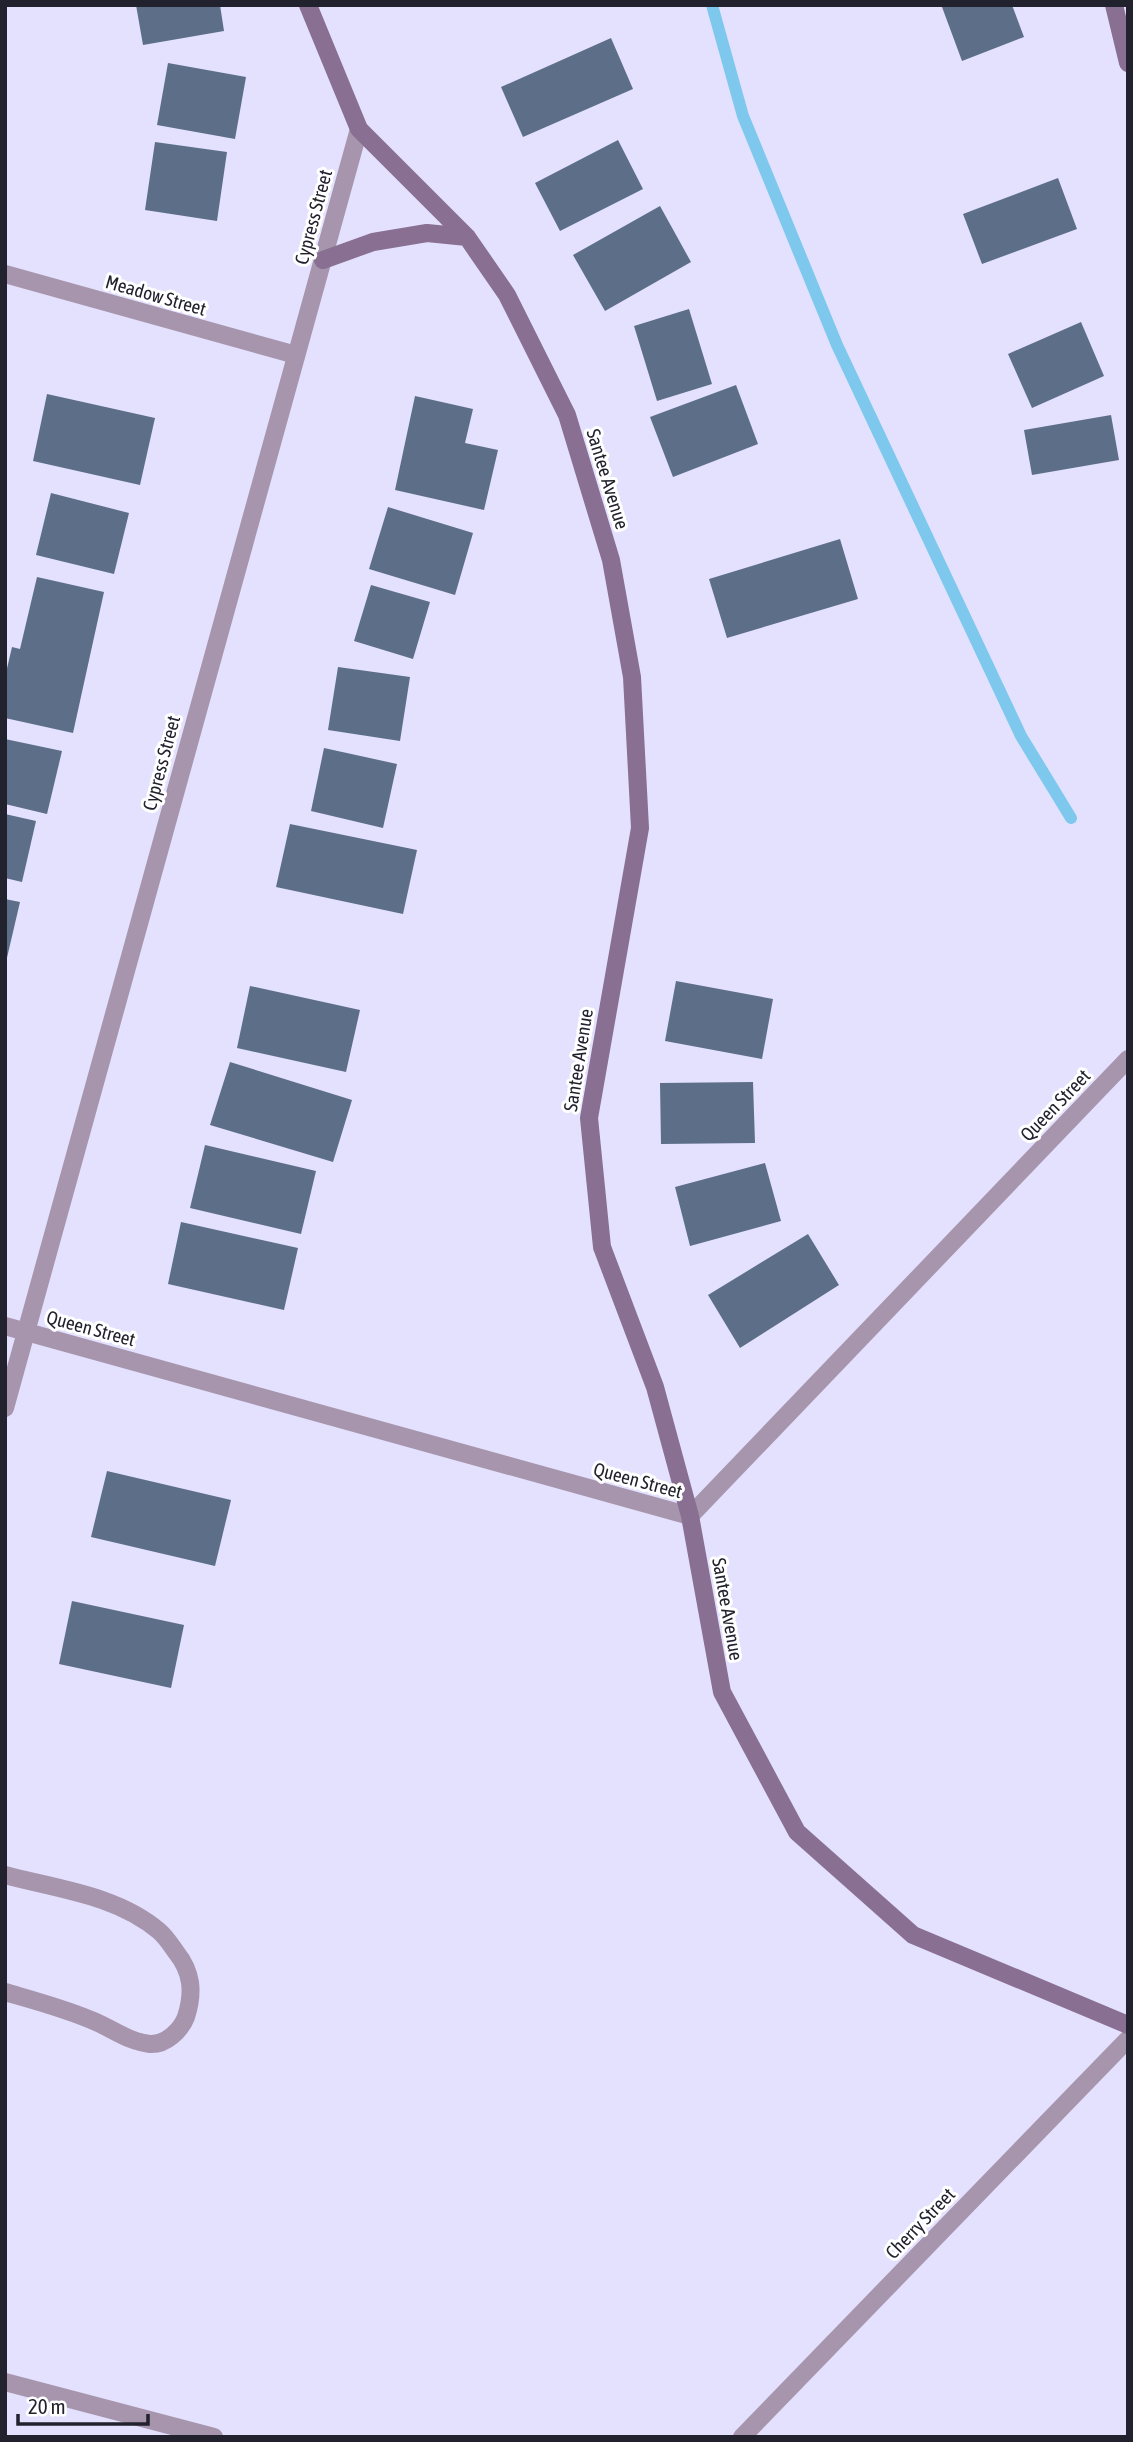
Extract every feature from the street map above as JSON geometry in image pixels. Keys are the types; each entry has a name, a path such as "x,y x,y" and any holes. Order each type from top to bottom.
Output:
{"street":[{"name":"Santee Avenue","path":"308,5 359,129 467,237 507,295 567,415 611,560 632,677 640,828 589,1118 602,1247 655,1387 690,1516 722,1692 797,1832 913,1935 1128,2025"},
{"path":"1114,5 1128,63"},
{"name":"Cypress Street","path":"5,1408 359,129"},
{"path":"323,260 373,242 427,233 467,237"},
{"name":"Meadow Street","path":"5,274 296,355"},
{"name":"Queen Street","path":"5,1326 690,1516 1128,1059"},
{"path":"5,1875 94,1897 130,1913 160,1932 189,1973 192,1992 184,2022 169,2039 153,2044 132,2040 98,2022 58,2007 5,1992"},
{"name":"Cherry Street","path":"742,2437 1128,2039"},
{"path":"5,2382 214,2437"}],"building":[{"path":"136,5 220,5 224,31 143,45"},
{"path":"1012,5 1024,37 962,61 942,7"},
{"path":"611,38 633,89 523,137 501,87"},
{"path":"168,63 246,77 235,139 157,125"},
{"path":"618,140 643,189 560,231 535,183"},
{"path":"155,142 227,152 217,221 145,210"},
{"path":"1058,178 1077,229 982,264 963,214"},
{"path":"660,206 691,262 605,311 573,255"},
{"path":"689,309 712,384 657,401 634,326"},
{"path":"1081,322 1104,376 1032,408 1008,354"},
{"path":"736,385 758,444 673,477 650,417"},
{"path":"47,394 155,418 140,485 33,461"},
{"path":"415,396 473,409 465,443 498,450 484,510 395,490"},
{"path":"1111,415 1119,460 1032,475 1024,430"},
{"path":"51,493 129,513 114,574 36,555"},
{"path":"388,507 473,533 455,595 369,569"},
{"path":"840,539 858,599 727,638 709,579"},
{"path":"37,577 104,592 73,733 5,718 5,677 12,647 20,649"},
{"path":"371,585 430,602 413,659 354,641"},
{"path":"338,667 410,677 400,741 328,730"},
{"path":"5,739 62,751 47,814 5,804"},
{"path":"324,748 397,764 383,828 311,811"},
{"path":"5,814 36,821 22,882 5,878"},
{"path":"290,824 417,850 403,914 276,887"},
{"path":"5,899 20,902 6,962 5,962"},
{"path":"676,981 773,999 762,1059 665,1041"},
{"path":"250,986 360,1010 346,1072 237,1048"},
{"path":"230,1062 352,1100 333,1162 210,1125"},
{"path":"753,1082 755,1143 661,1144 660,1083"},
{"path":"205,1145 316,1171 301,1234 190,1208"},
{"path":"765,1163 781,1221 690,1246 675,1187"},
{"path":"181,1222 298,1248 284,1310 168,1284"},
{"path":"808,1234 839,1285 740,1348 708,1295"},
{"path":"107,1471 231,1500 215,1566 91,1537"},
{"path":"72,1601 184,1625 171,1688 59,1664"}],"waterway":[{"path":"712,5 743,116 837,345 1021,736 1071,818"}]}
